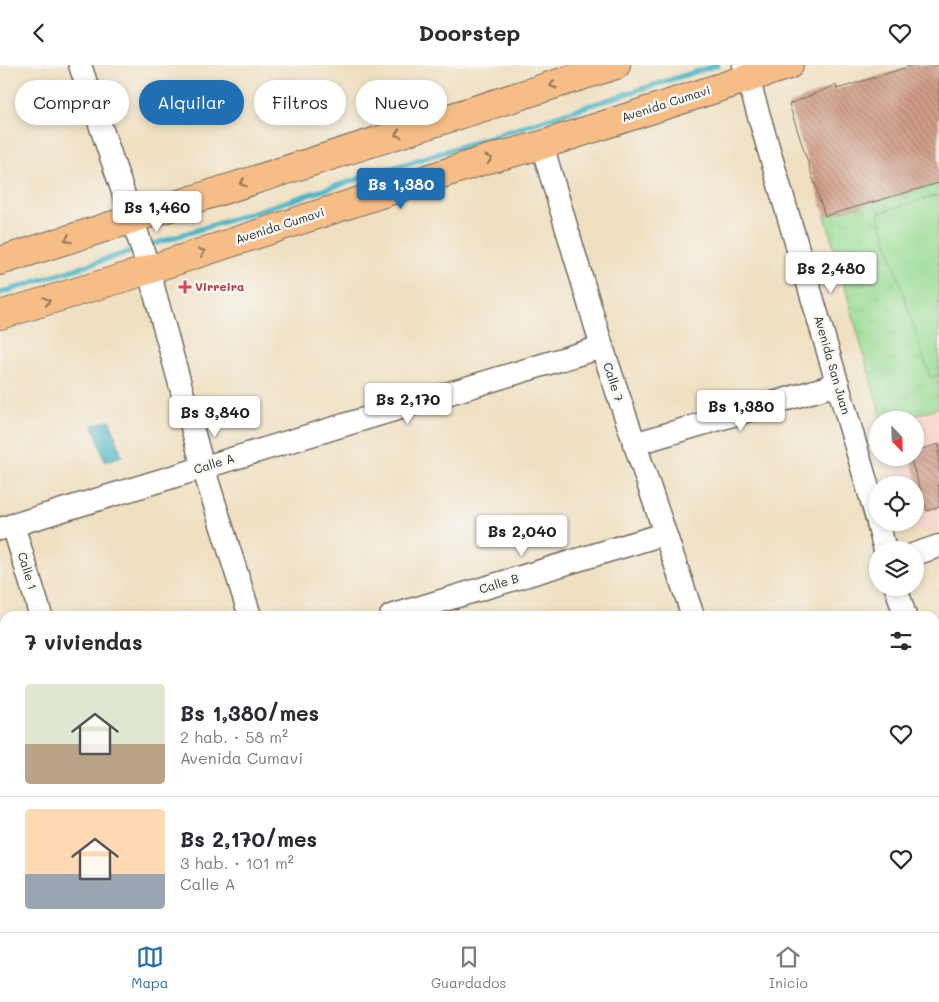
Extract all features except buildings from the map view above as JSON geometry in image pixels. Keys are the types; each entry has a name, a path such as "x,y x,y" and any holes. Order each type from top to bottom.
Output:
{"main road":[{"path":"0,261 132,222 616,65"},
{"name":"Avenida Cumavi","path":"0,315 146,261 485,160 542,145 746,69 789,65"}],"street":[{"path":"80,65 146,261 203,467 248,611"},
{"name":"Avenida San Juan","path":"746,69 869,491"},
{"name":"Calle 7","path":"542,145 602,347 691,611"},
{"name":"Calle A","path":"7,527 602,347"},
{"path":"634,444 838,384"},
{"name":"Calle 1","path":"7,527 40,611"},
{"name":"Calle B","path":"408,611 664,534"},
{"path":"924,551 939,546"},
{"path":"898,596 903,611"}],"shaded area":[{"path":"939,407 939,530 928,534 921,531 924,531 924,476 899,476 896,466 924,466 924,412"}],"green space":[{"path":"939,183 939,407 924,412 879,411 825,216"},
{"path":"939,195 939,375 930,378 879,213"}],"water":[{"path":"110,420 122,456 105,462 93,425"}],"waterway":[{"path":"147,246 717,65"},
{"path":"0,293 138,249"}],"place":[{"name":"Virreira","path":"185,287"}]}
